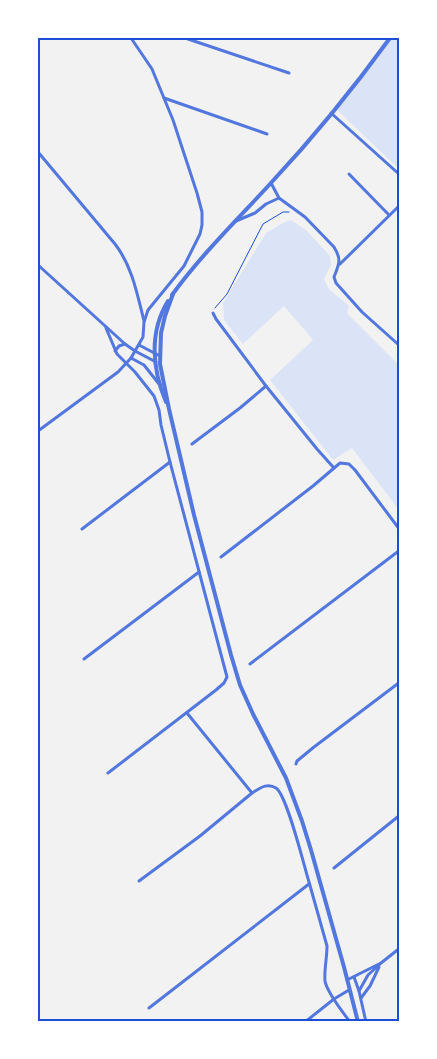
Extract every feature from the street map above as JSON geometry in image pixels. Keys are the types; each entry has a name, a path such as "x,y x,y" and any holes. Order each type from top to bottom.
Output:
{"street":[{"path":"131,38 152,69 164,98 180,138 202,212 200,234 184,266 152,304 144,322"},
{"path":"185,38 289,73"},
{"path":"169,409 159,384 154,353 157,326 164,308 188,274 271,183 348,94 390,38"},
{"path":"164,98 267,134"},
{"path":"331,113 400,175"},
{"path":"38,152 123,255 129,266 144,322 144,333 136,351 127,364 38,431"},
{"path":"348,174 389,215"},
{"path":"271,183 279,198 305,217 334,247 339,256 339,265"},
{"path":"235,221 255,213 266,204 279,198"},
{"path":"400,205 339,265 334,277 334,280 362,312 400,346"},
{"path":"38,265 125,344 160,364"},
{"path":"173,294 162,326 160,364 194,515 236,674 245,697 286,778 299,812 358,1022"},
{"path":"213,313 266,386 334,468"},
{"path":"106,328 115,351 154,396 159,410 170,462 227,679 187,713 108,773"},
{"path":"115,351 119,346 125,344"},
{"path":"139,345 160,356"},
{"path":"131,358 142,363 159,384"},
{"path":"142,363 155,361"},
{"path":"192,444 266,386"},
{"path":"82,529 170,462"},
{"path":"221,557 283,510 340,462 349,464 400,530"},
{"path":"250,664 400,550"},
{"path":"84,659 199,572"},
{"path":"296,764 314,747 400,682"},
{"path":"187,713 252,793"},
{"path":"139,881 200,836 252,793 264,786 275,787 279,790 293,826 315,901 326,946 325,980 334,999 350,1022"},
{"path":"334,868 400,815"},
{"path":"149,1008 309,884"},
{"path":"359,991 368,975 400,948"},
{"path":"346,980 380,964"},
{"path":"360,998 370,986 380,964"},
{"path":"354,977 366,1022"},
{"path":"305,1022 334,999 349,990"}],"path":[{"path":"213,313 227,294 263,224 288,211 305,217"}],"shaded area":[{"path":"391,38 399,38 399,169 334,107"},
{"path":"291,220 306,230 330,256 331,265 324,279 329,289 349,306 347,313 399,365 399,510 352,448 333,460 270,380 313,340 284,306 243,344 224,320 223,303 266,233"}]}
